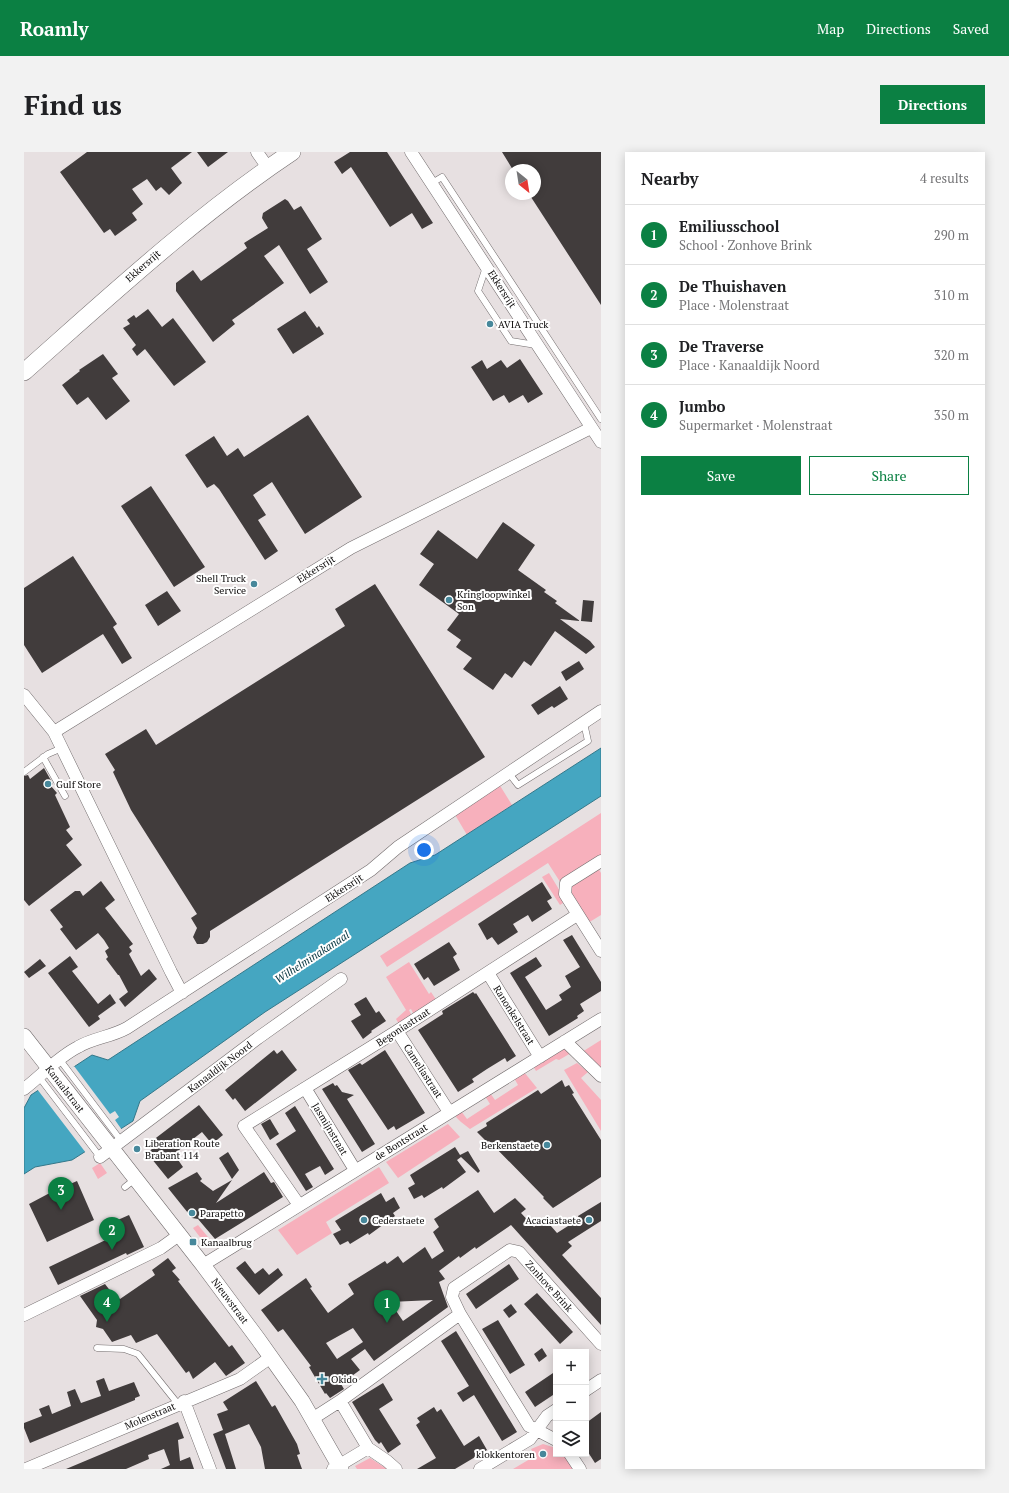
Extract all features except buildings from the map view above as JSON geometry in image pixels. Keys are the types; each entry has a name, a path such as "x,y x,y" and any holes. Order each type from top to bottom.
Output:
{"main road":[{"name":"Ekkersrijt","path":"24,372 170,243 268,168 292,152"}],"street":[{"path":"257,152 268,168"},
{"name":"Ekkersrijt","path":"411,152 601,442"},
{"name":"Ekkersrijt","path":"54,732 351,548 591,428"},
{"path":"24,695 54,732 170,972 182,993"},
{"name":"Ekkersrijt","path":"24,1089 53,1073 73,1049 83,1044 115,1034 127,1028 371,870 398,847 601,711"},
{"path":"601,861 566,882 565,894 601,951"},
{"name":"Begoniastraat","path":"299,1205 244,1126 397,1031 577,915"},
{"name":"Ranonkelstraat","path":"488,973 540,1057"},
{"name":"Kanaaldijk Noord","path":"108,1145 342,979"},
{"name":"de Bontstraat","path":"203,1265 355,1170 601,1020"},
{"name":"Cameliastraat","path":"397,1031 450,1112"},
{"name":"Kanaalstraat","path":"24,1036 108,1145"},
{"path":"565,1041 601,1076"},
{"name":"Jasmijnstraat","path":"305,1088 355,1170"},
{"name":"Nieuwstraat","path":"108,1145 130,1183 179,1235 271,1357 312,1418 338,1467"},
{"path":"24,1315 161,1248 179,1235"},
{"name":"Zonhove Brink","path":"553,1438 529,1426 460,1314 452,1297 454,1288 510,1250 519,1252 601,1344"},
{"path":"312,1418 340,1401 460,1314"},
{"name":"Molenstraat","path":"26,1469 240,1379 271,1357"},
{"path":"589,1388 601,1380"},
{"path":"340,1401 368,1448 396,1469"},
{"path":"181,1403 210,1469"},
{"path":"480,1469 530,1439 547,1416 553,1412"},
{"path":"338,1467 368,1448"},
{"path":"572,1457 580,1469"}],"lane":[{"path":"432,183 442,177 601,419"},
{"path":"487,266 478,291 511,341 538,345"},
{"path":"508,772 518,785 588,741 584,723"},
{"path":"24,772 43,757 62,748"},
{"path":"43,757 65,796"},
{"path":"97,1348 124,1349 138,1354 181,1403"}],"shaded area":[{"path":"499,784 512,805 467,835 454,813"},
{"path":"601,813 601,857 564,888 548,863 387,967 380,956"},
{"path":"598,868 601,873 601,915 588,923 572,894 572,884"},
{"path":"549,873 566,901 560,905 542,877"},
{"path":"409,962 429,994 431,992 437,1001 414,1015 411,1009 409,1010 412,1016 399,1024 396,1019 406,1010 386,977"},
{"path":"601,1040 601,1071 582,1052"},
{"path":"559,1049 564,1049 571,1053 559,1060 556,1059 536,1071 533,1066"},
{"path":"577,1063 588,1072 581,1078 601,1100 601,1131 564,1070"},
{"path":"524,1072 537,1088 470,1129 456,1117 461,1111 467,1119 490,1104 485,1096 490,1093 495,1100 518,1085 514,1078"},
{"path":"448,1124 460,1137 398,1178 386,1162"},
{"path":"100,1163 107,1173 98,1179 92,1168"},
{"path":"379,1167 389,1183 326,1222 332,1233 297,1255 278,1230"},
{"path":"198,1225 213,1243 211,1244 209,1242 206,1245 193,1228"},
{"path":"543,1444 553,1447 553,1457 565,1457 573,1469 513,1469 535,1456 531,1449"},
{"path":"370,1458 387,1469 357,1469 355,1466"}],"water":[{"name":"Wilhelminakanaal","path":"601,748 601,796 265,1012 140,1101 133,1121 72,1160 35,1167 24,1174 24,1108 31,1095 92,1055 108,1060 410,863 435,855"}],"pier":[{"path":"74,1066 110,1114 115,1111 119,1117 115,1120 122,1130 86,1153 37,1089"}],"place":[{"name":"AVIA Truck","path":"490,324"},
{"name":"Shell Truck Service","path":"254,584"},
{"name":"Kringloopwinkel Son","path":"449,600"},
{"name":"Gulf Store","path":"48,784"},
{"name":"Berkenstaete","path":"547,1145"},
{"name":"Liberation Route Brabant 114","path":"137,1149"},
{"name":"De Traverse","path":"61,1210"},
{"name":"Parapetto","path":"192,1213"},
{"name":"Cederstaete","path":"364,1220"},
{"name":"Acaciastaete","path":"589,1220"},
{"name":"Kanaalbrug","path":"193,1242"},
{"name":"De Thuishaven","path":"112,1250"},
{"name":"Jumbo","path":"107,1322"},
{"name":"Emiliusschool","path":"387,1323"},
{"name":"Okido","path":"322,1379"},
{"name":"klokkentoren","path":"543,1454"}]}
